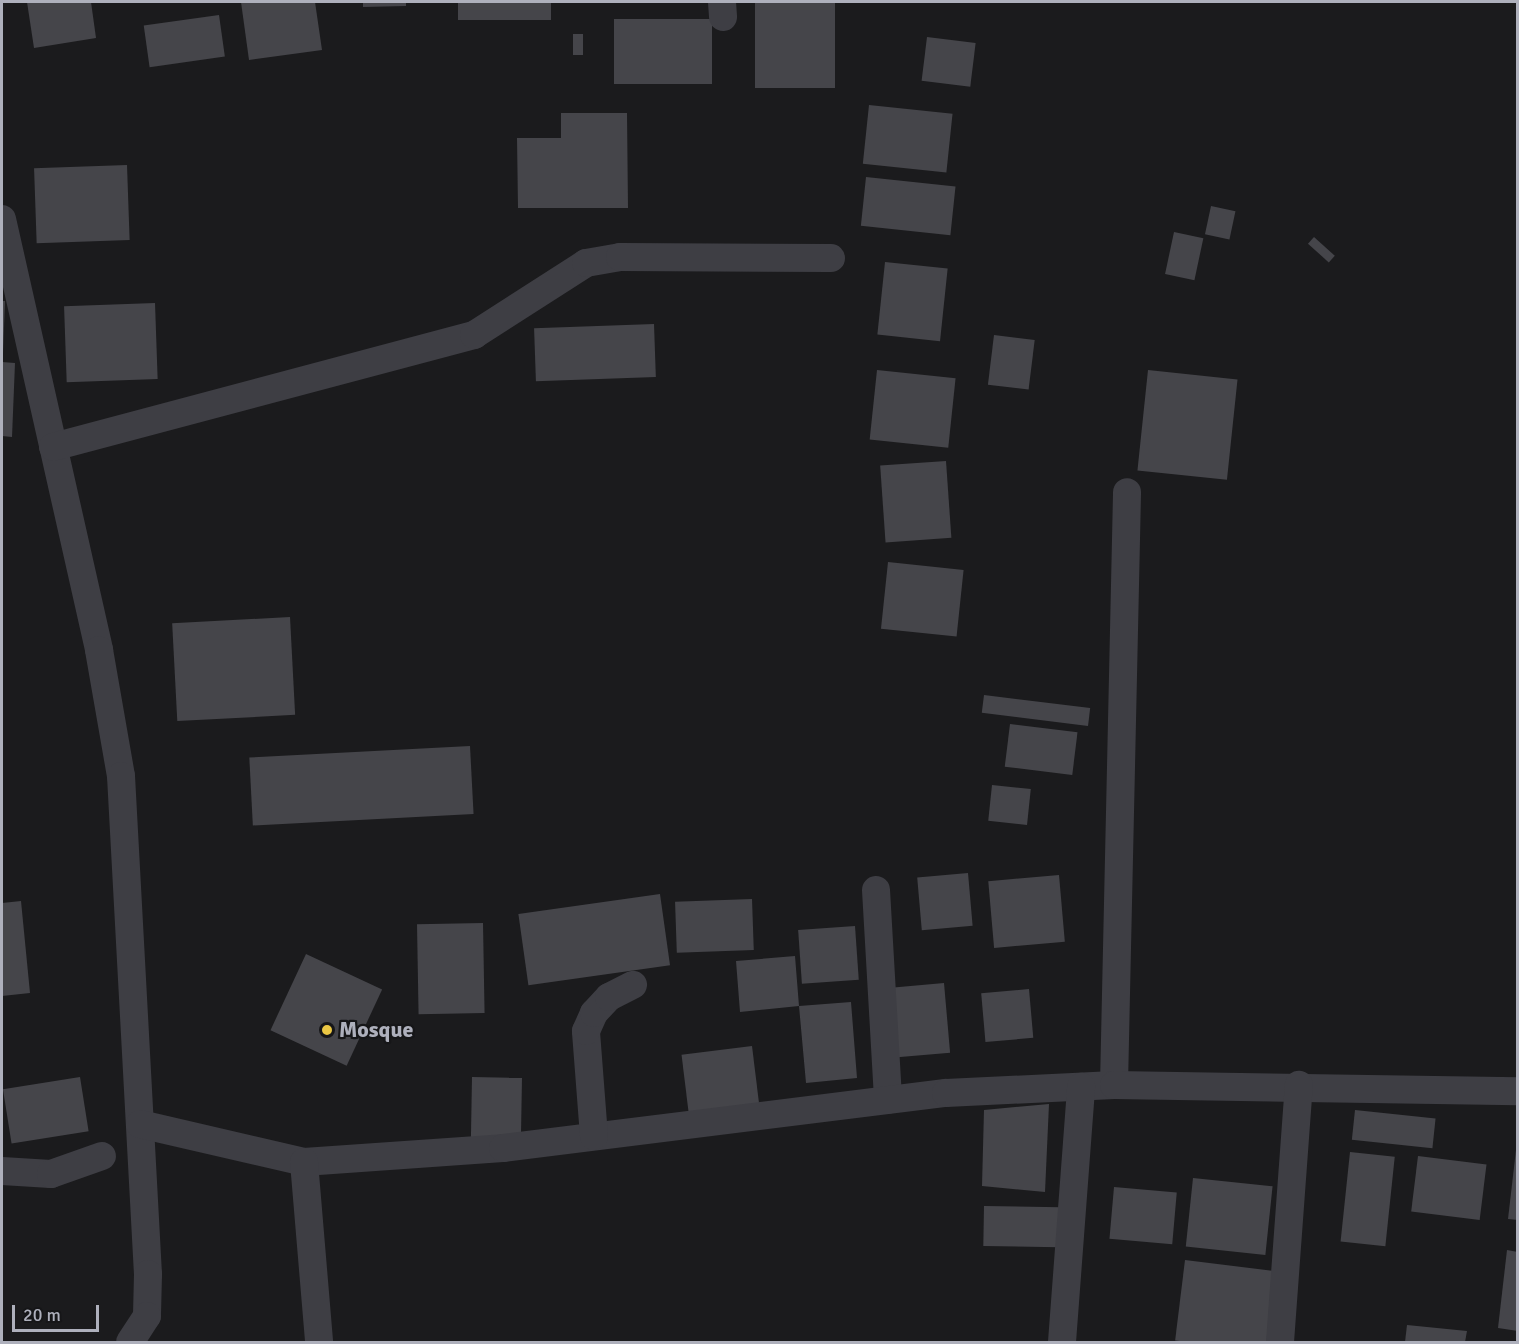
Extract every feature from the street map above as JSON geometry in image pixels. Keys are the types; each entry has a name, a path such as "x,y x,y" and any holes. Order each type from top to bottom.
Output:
{"street":[{"path":"2,219 99,650 121,776 140,1124 147,1316 130,1342"},
{"path":"53,447 474,335 585,262 620,257 831,258"},
{"path":"1114,1085 1127,492"},
{"path":"876,890 888,1100"},
{"path":"594,1136 586,1031 594,1013 609,997 633,985"},
{"path":"140,1124 304,1162 503,1148 946,1093 1114,1085 1299,1085 1518,1091"},
{"path":"1280,1342 1299,1085"},
{"path":"1062,1342 1081,1087"},
{"path":"2,1172 51,1174 102,1156"},
{"path":"304,1162 319,1342"}],"building":[{"path":"27,2 91,2 96,38 34,48"},
{"path":"241,2 315,2 322,50 249,60"},
{"path":"363,2 406,2 406,6 363,7"},
{"path":"458,2 551,2 551,20 458,20"},
{"path":"755,2 835,2 835,88 755,88"},
{"path":"219,15 225,57 150,67 144,26"},
{"path":"614,19 712,19 712,84 614,84"},
{"path":"573,34 583,34 583,55 573,55"},
{"path":"927,37 976,43 970,87 922,81"},
{"path":"869,105 953,114 946,172 863,164"},
{"path":"561,113 627,113 628,208 518,208 517,138 561,138"},
{"path":"127,165 130,240 37,243 34,168"},
{"path":"866,177 956,186 950,235 861,226"},
{"path":"1211,206 1235,211 1229,240 1205,234"},
{"path":"1174,232 1203,238 1194,280 1165,274"},
{"path":"1314,237 1335,256 1329,262 1308,244"},
{"path":"885,262 948,269 940,341 877,335"},
{"path":"2,301 5,301 3,353 2,353"},
{"path":"155,303 158,379 67,382 64,306"},
{"path":"654,324 656,377 536,381 534,328"},
{"path":"994,335 1035,340 1029,390 988,385"},
{"path":"2,362 15,363 12,437 2,436"},
{"path":"877,370 956,378 948,448 870,440"},
{"path":"1148,370 1238,379 1227,480 1137,470"},
{"path":"946,461 951,538 886,542 880,466"},
{"path":"888,562 964,570 957,637 881,629"},
{"path":"290,617 295,715 177,721 172,623"},
{"path":"984,695 1090,708 1088,726 982,713"},
{"path":"1010,724 1077,732 1072,775 1005,767"},
{"path":"470,746 474,814 253,825 249,758"},
{"path":"992,785 1031,789 1027,825 988,821"},
{"path":"968,873 973,926 922,930 917,877"},
{"path":"1059,875 1065,942 994,948 988,881"},
{"path":"660,894 670,965 528,985 518,914"},
{"path":"752,899 754,950 677,953 675,902"},
{"path":"21,901 30,993 2,996 2,903"},
{"path":"483,923 485,1013 419,1014 417,924"},
{"path":"855,926 859,980 802,984 798,930"},
{"path":"306,954 382,989 347,1066 271,1030"},
{"path":"795,956 799,1006 740,1012 736,961"},
{"path":"944,983 950,1053 894,1058 888,988"},
{"path":"1029,989 1033,1038 985,1042 981,993"},
{"path":"851,1002 857,1078 806,1083 799,1006"},
{"path":"752,1046 760,1108 689,1116 682,1055"},
{"path":"80,1077 89,1131 12,1144 3,1089"},
{"path":"472,1077 522,1078 521,1139 471,1138"},
{"path":"1049,1104 1045,1192 982,1186 984,1110"},
{"path":"1355,1110 1436,1118 1432,1148 1352,1140"},
{"path":"1516,1150 1518,1150 1518,1220 1508,1219"},
{"path":"1350,1152 1395,1157 1385,1246 1341,1242"},
{"path":"1418,1156 1486,1164 1480,1220 1411,1212"},
{"path":"1193,1178 1273,1186 1265,1255 1186,1247"},
{"path":"1114,1187 1177,1192 1172,1244 1109,1239"},
{"path":"984,1206 1060,1207 1059,1247 983,1246"},
{"path":"1507,1250 1518,1252 1518,1331 1498,1328"},
{"path":"1185,1260 1279,1272 1271,1342 1175,1340"},
{"path":"1407,1325 1467,1331 1465,1342 1405,1342"}],"place":[{"name":"Mosque","path":"327,1030"}]}
